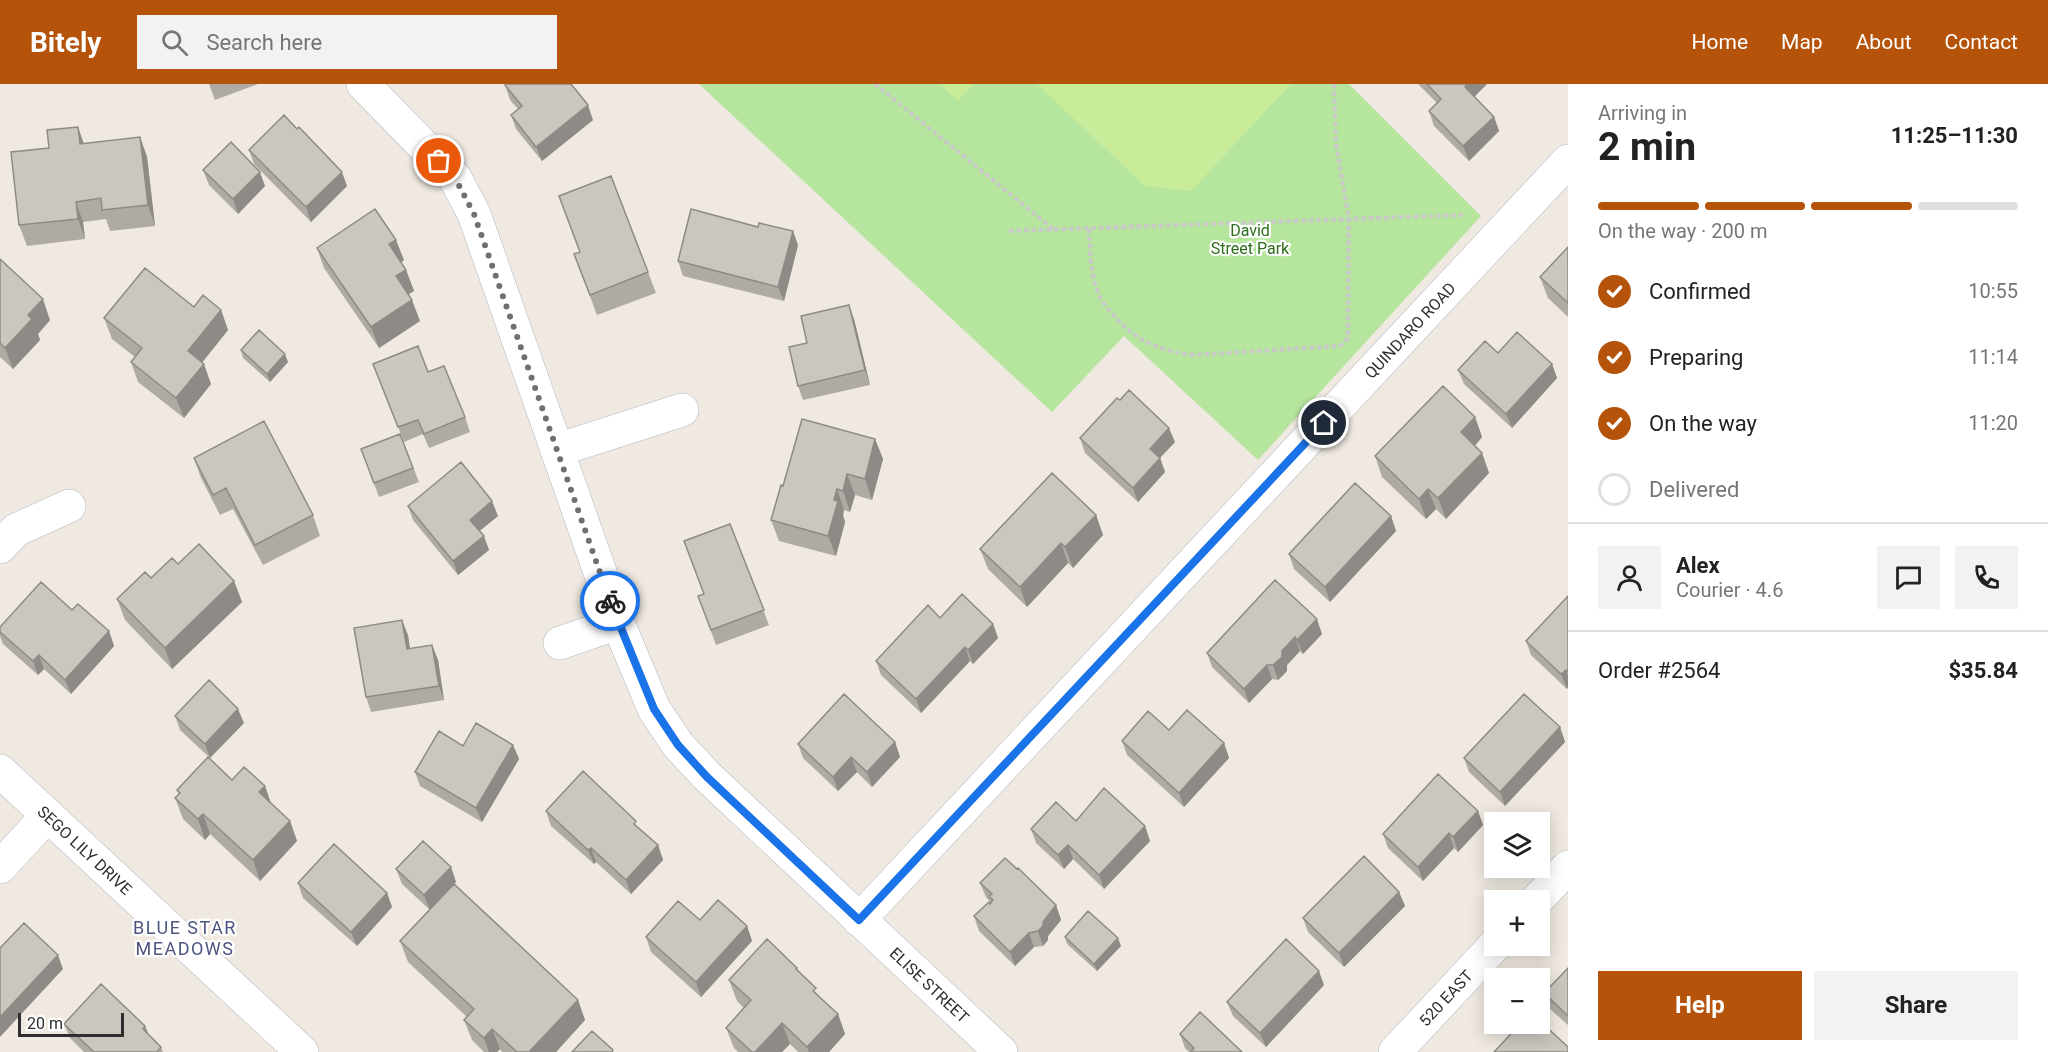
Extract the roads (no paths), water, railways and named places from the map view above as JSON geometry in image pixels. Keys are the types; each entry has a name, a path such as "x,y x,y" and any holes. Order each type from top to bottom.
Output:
{"street":[{"name":"ELISE STREET","path":"363,84 455,178 474,214 618,623 654,709 678,745 707,777 1001,1052"},
{"name":"QUINDARO ROAD","path":"859,920 1568,161"},
{"path":"557,450 682,410"},
{"path":"0,547 16,530 69,506"},
{"path":"560,643 618,623"},
{"name":"SEGO LILY DRIVE","path":"0,771 302,1052"},
{"path":"0,867 48,815"},
{"path":"1546,890 1568,867"},
{"name":"520 EAST","path":"1395,1052 1485,956"}],"district":[{"name":"BLUE STAR MEADOWS","path":"185,937"}],"park label":[{"name":"David Street Park","path":"1250,239"}]}
